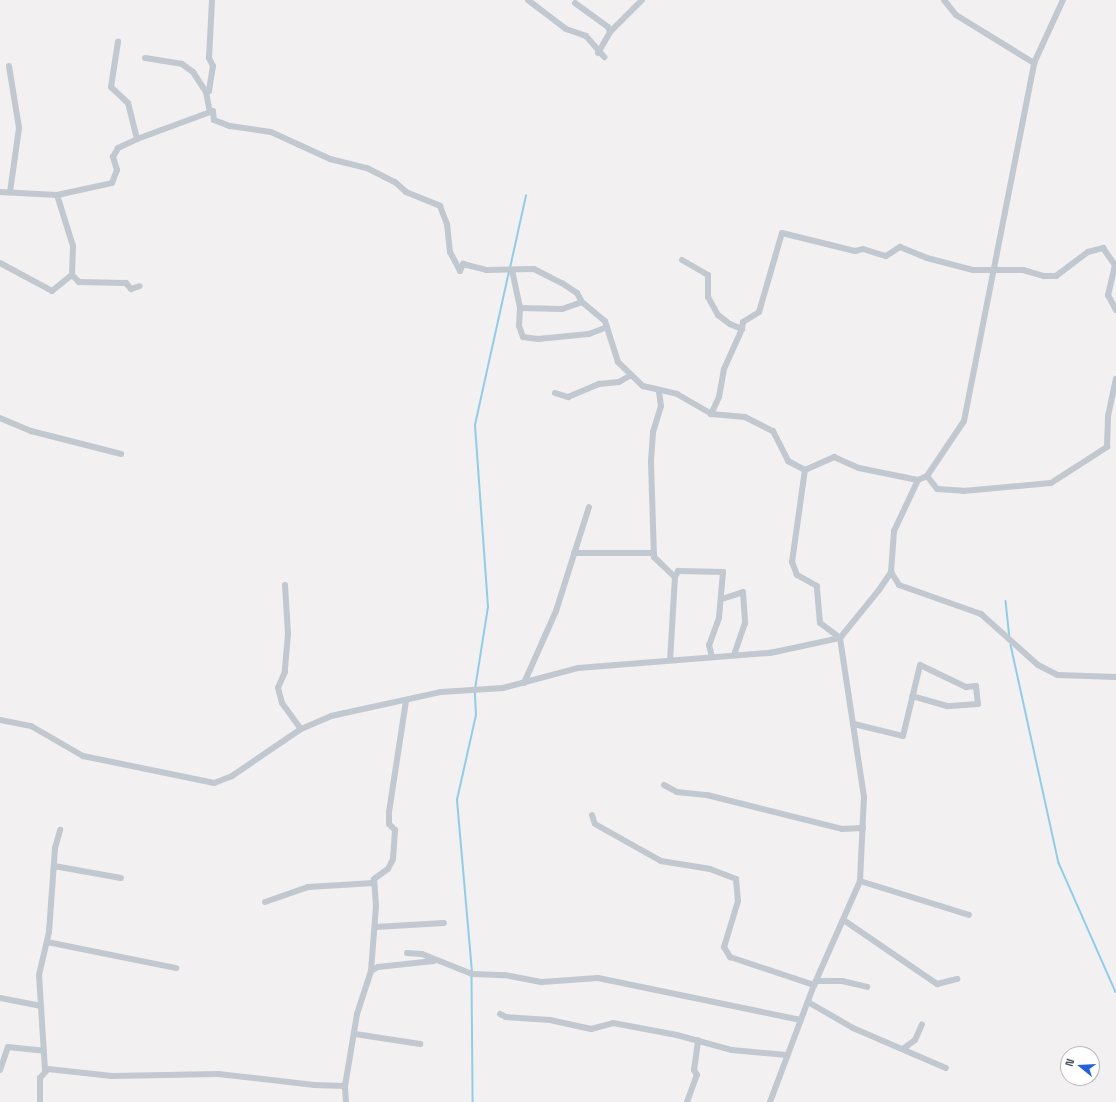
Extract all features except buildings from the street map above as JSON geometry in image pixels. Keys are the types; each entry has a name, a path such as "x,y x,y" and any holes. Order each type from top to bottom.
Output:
{"street":[{"path":"206,92 209,91 213,66 209,58 212,0"},
{"path":"528,0 566,29 586,36 598,53 604,57"},
{"path":"598,53 610,32 642,0"},
{"path":"944,0 956,15 1034,63"},
{"path":"805,470 834,457 859,468 918,480 927,476 964,421 992,270 1034,63 1063,0"},
{"path":"576,3 608,27 610,32"},
{"path":"118,42 112,88 128,103 137,139"},
{"path":"146,58 182,64 198,77 206,92 210,112"},
{"path":"9,66 19,128 10,192"},
{"path":"0,192 56,194 112,183 117,170 113,157 118,148 137,139 213,111 214,120 230,126 271,132 330,159 367,168 395,182 406,192 440,206 448,224 450,252 460,271 462,264 480,269 540,271 578,293 582,302 605,321 618,362 643,386 659,392 677,394 711,414 745,417 774,431 788,461 805,470"},
{"path":"56,194 73,246 72,275 79,282 126,283 131,289 140,286"},
{"path":"711,414 719,397 724,369 742,329 743,322 759,312 782,233 886,256 900,247 927,258 973,270 1023,270 1056,276 1088,252 1103,248 1115,265 1108,294 1116,310"},
{"path":"682,260 708,275 708,297 718,314 730,324 742,329"},
{"path":"0,264 52,291 72,275"},
{"path":"512,270 520,308 519,326 523,337 538,339 589,334 606,327"},
{"path":"520,308 562,309 582,302"},
{"path":"555,393 568,396 599,384 619,382 631,375"},
{"path":"927,476 937,489 963,491 1051,483 1107,447 1108,416 1116,379"},
{"path":"659,392 661,406 653,432 651,462 654,557 675,577"},
{"path":"0,418 36,433 121,454"},
{"path":"770,1102 808,1002 845,921 860,882 863,828 864,797 840,638 820,623 817,586 797,575 792,562 805,470"},
{"path":"0,720 31,726 83,756 214,783 232,776 300,729 331,716 406,701 441,692 503,688 578,668 770,653 840,638 879,590 891,572 894,531 918,480"},
{"path":"524,683 556,611 589,507"},
{"path":"574,553 654,553"},
{"path":"670,660 675,577 678,571 723,572 722,600 709,645 712,657"},
{"path":"891,572 899,585 980,614 1038,665 1058,675 1116,677"},
{"path":"285,585 288,634 285,672 278,688 282,703 300,729"},
{"path":"722,600 743,592 745,622 734,655"},
{"path":"854,724 903,736 912,696 920,665 966,687 976,686 978,704 947,706 912,696"},
{"path":"346,1102 345,1086 357,1014 371,971 375,927 374,883 377,875 388,869 394,859 395,830 390,824 388,812 406,701"},
{"path":"664,785 676,792 707,795 842,829 863,828"},
{"path":"592,815 595,824 661,862 710,869 736,880 738,901 724,947 730,957 816,983 842,981 867,987"},
{"path":"40,1102 40,1078 45,1070 40,976 47,942 54,866 60,830"},
{"path":"54,866 121,878"},
{"path":"860,882 970,915"},
{"path":"265,902 308,887 374,883"},
{"path":"845,921 937,984 957,979"},
{"path":"375,927 444,923"},
{"path":"47,942 176,968"},
{"path":"407,953 422,954 434,961 472,974 505,975 542,982 598,978 801,1020"},
{"path":"371,971 378,967 434,961"},
{"path":"0,998 41,1006"},
{"path":"808,1002 853,1028 946,1068"},
{"path":"500,1014 591,1029 613,1023 698,1040 732,1050 787,1055"},
{"path":"903,1050 915,1040 922,1024"},
{"path":"354,1034 420,1044"},
{"path":"687,1102 697,1074 694,1070 698,1040"},
{"path":"0,1070 8,1047 44,1051"},
{"path":"45,1070 112,1076 218,1074 314,1085 345,1086"}],"waterway":[{"path":"510,268 526,196"},
{"path":"475,689 488,607 475,425 509,272"},
{"path":"1006,601 1010,637"},
{"path":"1011,645 1059,863 1116,992"},
{"path":"472,972 457,800 476,715 475,693"},
{"path":"472,976 473,1102"}]}
